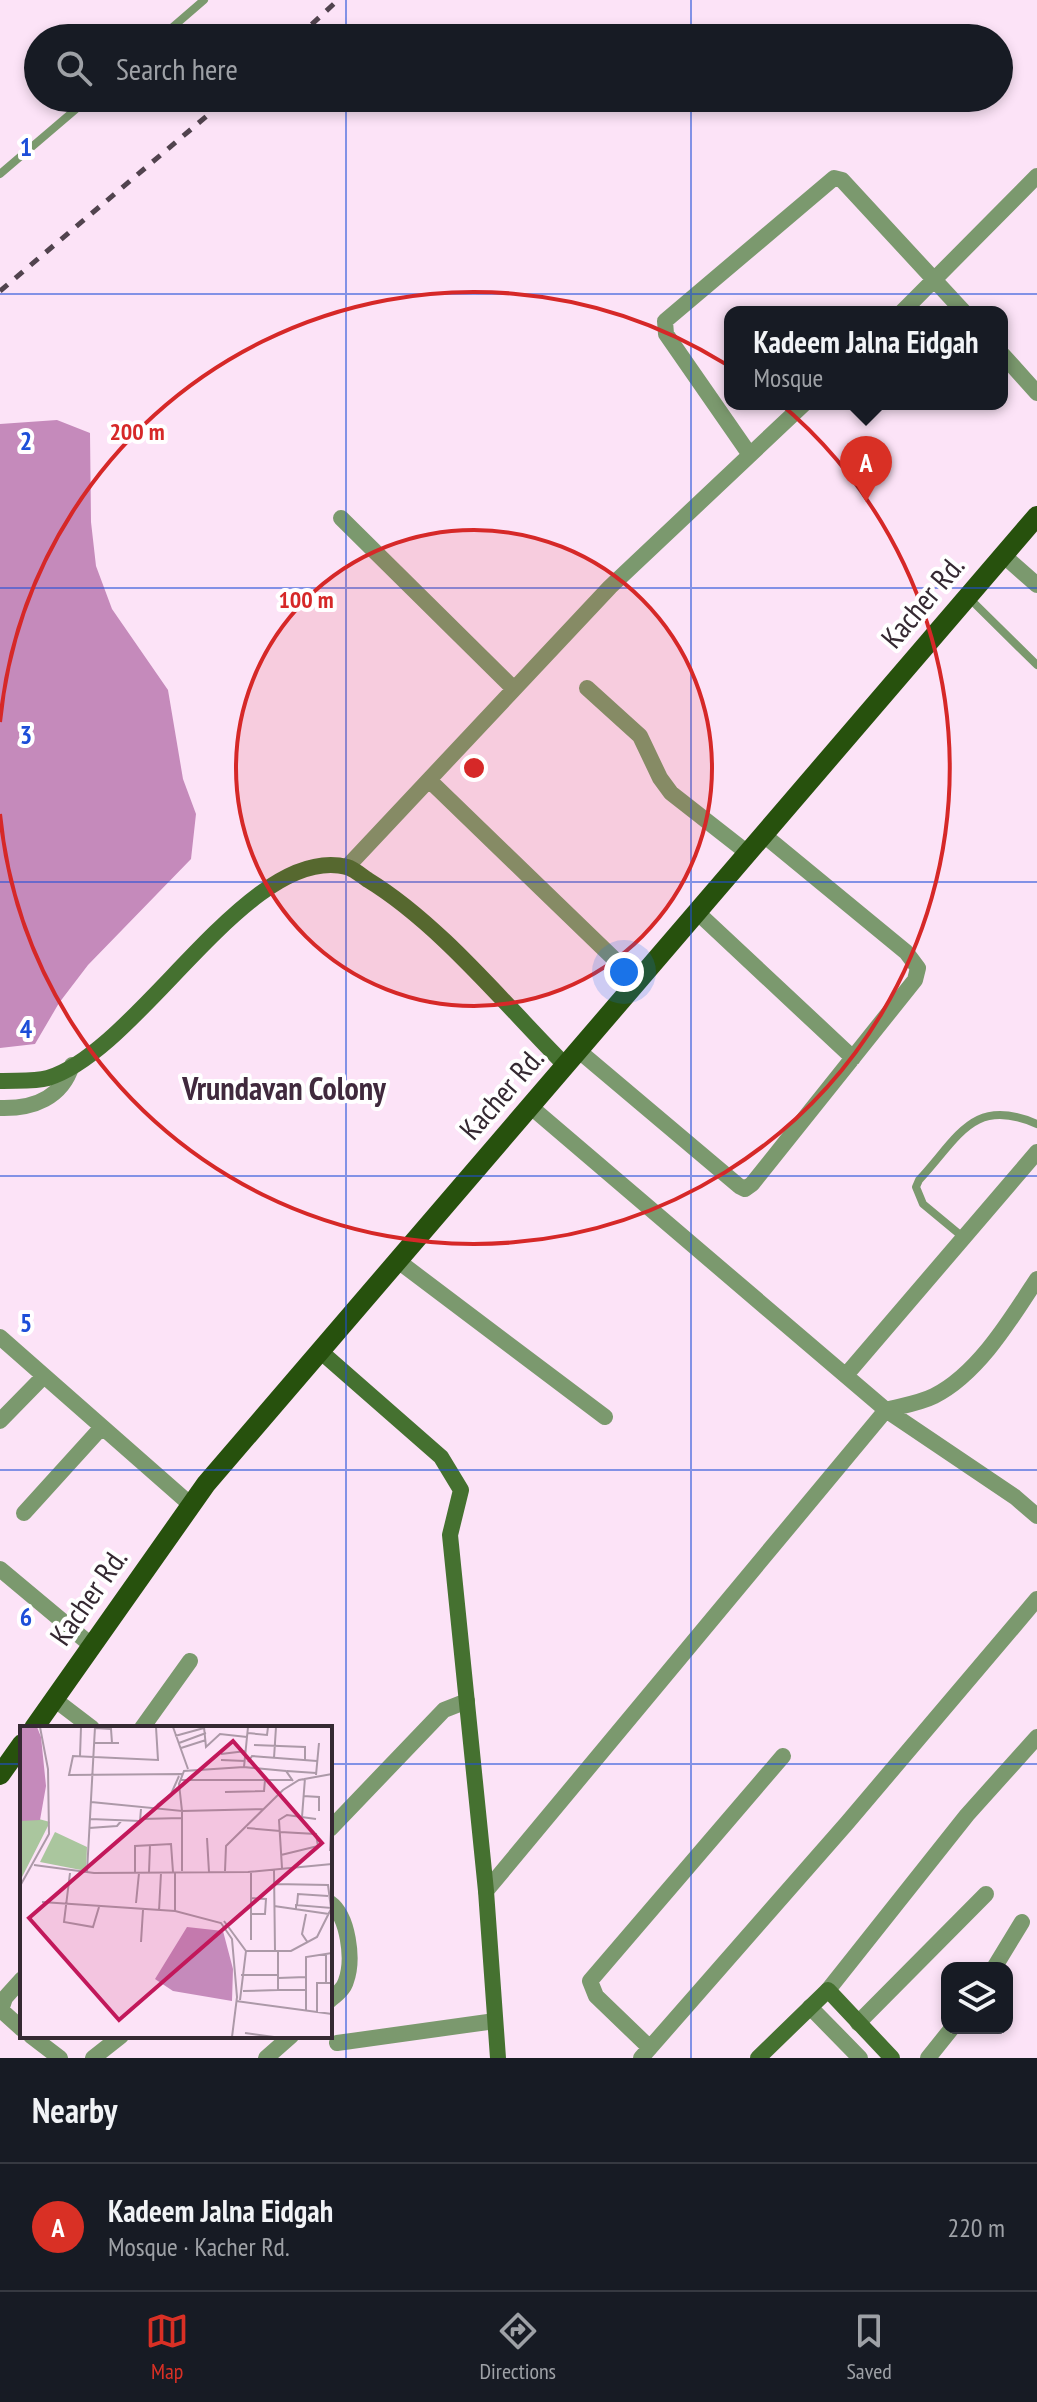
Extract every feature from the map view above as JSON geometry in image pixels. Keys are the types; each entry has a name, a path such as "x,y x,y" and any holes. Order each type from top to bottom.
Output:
{"main road":[{"name":"Kacher Rd.","path":"35,1726 191,1505 1037,516"},
{"path":"0,1775 20,1747"}],"street":[{"path":"908,306 1037,176"},
{"path":"750,455 666,334 665,321 837,177 959,306"},
{"path":"1008,361 1037,393"},
{"path":"347,867 610,587 798,410"},
{"path":"341,518 514,689"},
{"path":"1003,555 1037,585"},
{"path":"587,688 640,736 660,778 671,793 749,854"},
{"path":"429,780 637,981"},
{"path":"0,1081 48,1078 103,1048 218,932 273,884 308,868 347,867 403,901 573,1059 745,1189 915,980 918,968 906,952 765,836"},
{"path":"698,913 853,1058"},
{"path":"0,1108 49,1099 67,1082 72,1065"},
{"path":"531,1107 886,1410 1015,1497 1037,1516"},
{"path":"846,1375 1037,1152"},
{"path":"398,1261 605,1417"},
{"path":"486,1891 886,1410 934,1396 958,1380 1003,1329 1037,1279"},
{"path":"0,1337 191,1505"},
{"path":"320,1351 441,1457 461,1490 450,1535 486,1891 498,2058"},
{"path":"0,1421 44,1376"},
{"path":"24,1513 102,1427"},
{"path":"2,1574 91,1645"},
{"path":"783,1756 590,1981 596,1996 646,2053 1037,1599"},
{"path":"143,1726 190,1661"},
{"path":"54,1699 89,1726"},
{"path":"332,1827 444,1710 467,1701"},
{"path":"758,2058 828,1990 967,1815 1037,1737"},
{"path":"858,2023 986,1894"},
{"path":"332,1905 346,1925 348,1974 343,1987 332,1998"},
{"path":"998,1962 1022,1922"},
{"path":"20,1981 5,1998 1,2010 20,2027"},
{"path":"828,1990 892,2058"},
{"path":"810,2007 860,2058"},
{"path":"333,2039 495,2021"},
{"path":"928,2058 947,2034"},
{"path":"34,2038 60,2058"},
{"path":"93,2058 118,2038"},
{"path":"266,2058 289,2038"},
{"path":"333,2039 353,2058"}],"lane":[{"path":"176,24 204,0"},
{"path":"0,174 73,112"},
{"path":"967,596 1037,665"},
{"path":"964,1238 923,1204 916,1187 919,1180 976,1118 1003,1112 1037,1124"}],"shaded area":[{"path":"57,420 90,433 91,522 96,566 112,609 168,690 183,779 196,814 191,859 88,965 59,1003 35,1044 0,1048 0,424"}],"railway":[{"path":"312,24 338,0"},
{"path":"0,291 211,112"}],"place":[{"name":"Kadeem Jalna Eidgah","path":"866,502"}],"district":[{"name":"Vrundavan Colony","path":"284,1089"}]}
